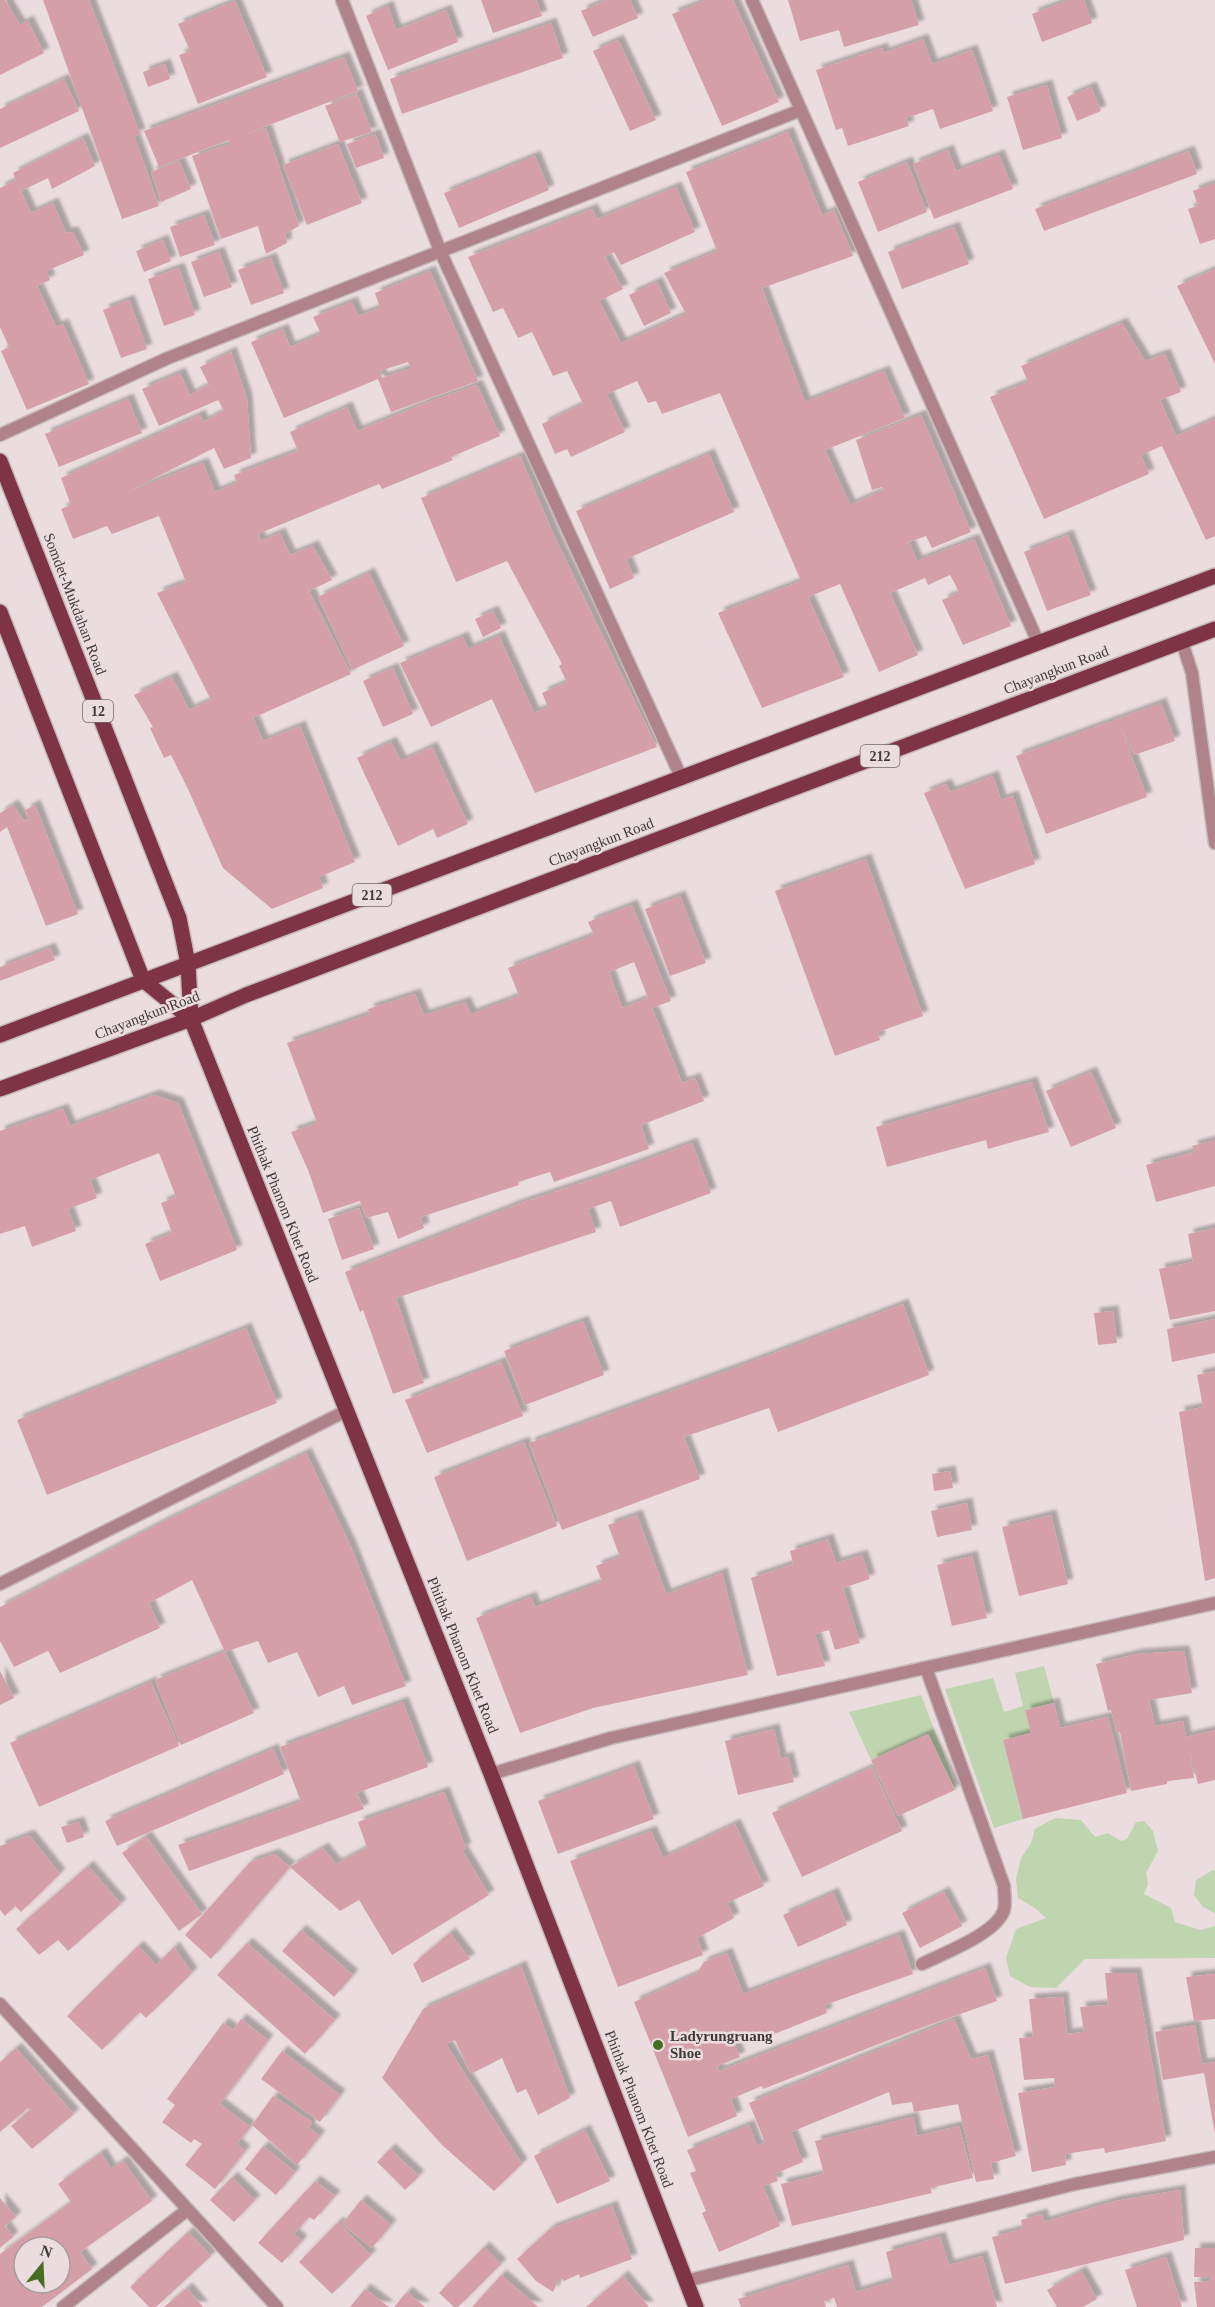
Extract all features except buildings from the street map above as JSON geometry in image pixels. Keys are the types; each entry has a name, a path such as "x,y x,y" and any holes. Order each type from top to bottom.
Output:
{"main road":[{"name":"Somdet-Mukdahan Road","path":"0,461 179,918 188,964 191,1019"},
{"name":"Chayangkun Road","path":"0,1035 1215,576"},
{"path":"0,612 143,980 191,1019"},
{"name":"Chayangkun Road","path":"0,1089 191,1019 246,995 1215,629"},
{"name":"Phithak Phanom Khet Road","path":"191,1019 491,1774 696,2307"}],"street":[{"path":"342,0 441,253 682,779"},
{"path":"752,0 1038,642"},
{"path":"0,435 168,358 441,253 801,110"},
{"path":"1182,642 1192,673 1215,843"},
{"path":"0,1584 346,1411"},
{"path":"491,1774 611,1738 1215,1603"},
{"path":"922,1964 985,1932 998,1922 1005,1908 1004,1886 926,1668"},
{"path":"0,2004 277,2307"},
{"path":"686,2281 1075,2184 1215,2157"},
{"path":"63,2307 187,2210"}],"green space":[{"path":"1044,1666 1054,1703 1025,1710 1031,1733 1003,1740 1023,1819 994,1828 945,1689 993,1678 1004,1712 1023,1706 1015,1673"},
{"path":"921,1695 957,1789 955,1790 928,1734 871,1760 849,1712"},
{"path":"1055,1818 1081,1820 1095,1837 1108,1833 1121,1841 1127,1839 1136,1822 1144,1821 1153,1831 1158,1851 1146,1873 1148,1884 1144,1894 1171,1908 1175,1922 1200,1930 1215,1926 1215,1958 1085,1959 1056,1988 1030,1987 1010,1976 1006,1958 1016,1929 1046,1918 1018,1898 1016,1879 1021,1858 1031,1843 1035,1829"},
{"path":"1215,1871 1215,1913 1203,1907 1194,1895 1196,1880"}],"place":[{"name":"Ladyrungruang Shoe","path":"658,2045"}]}
